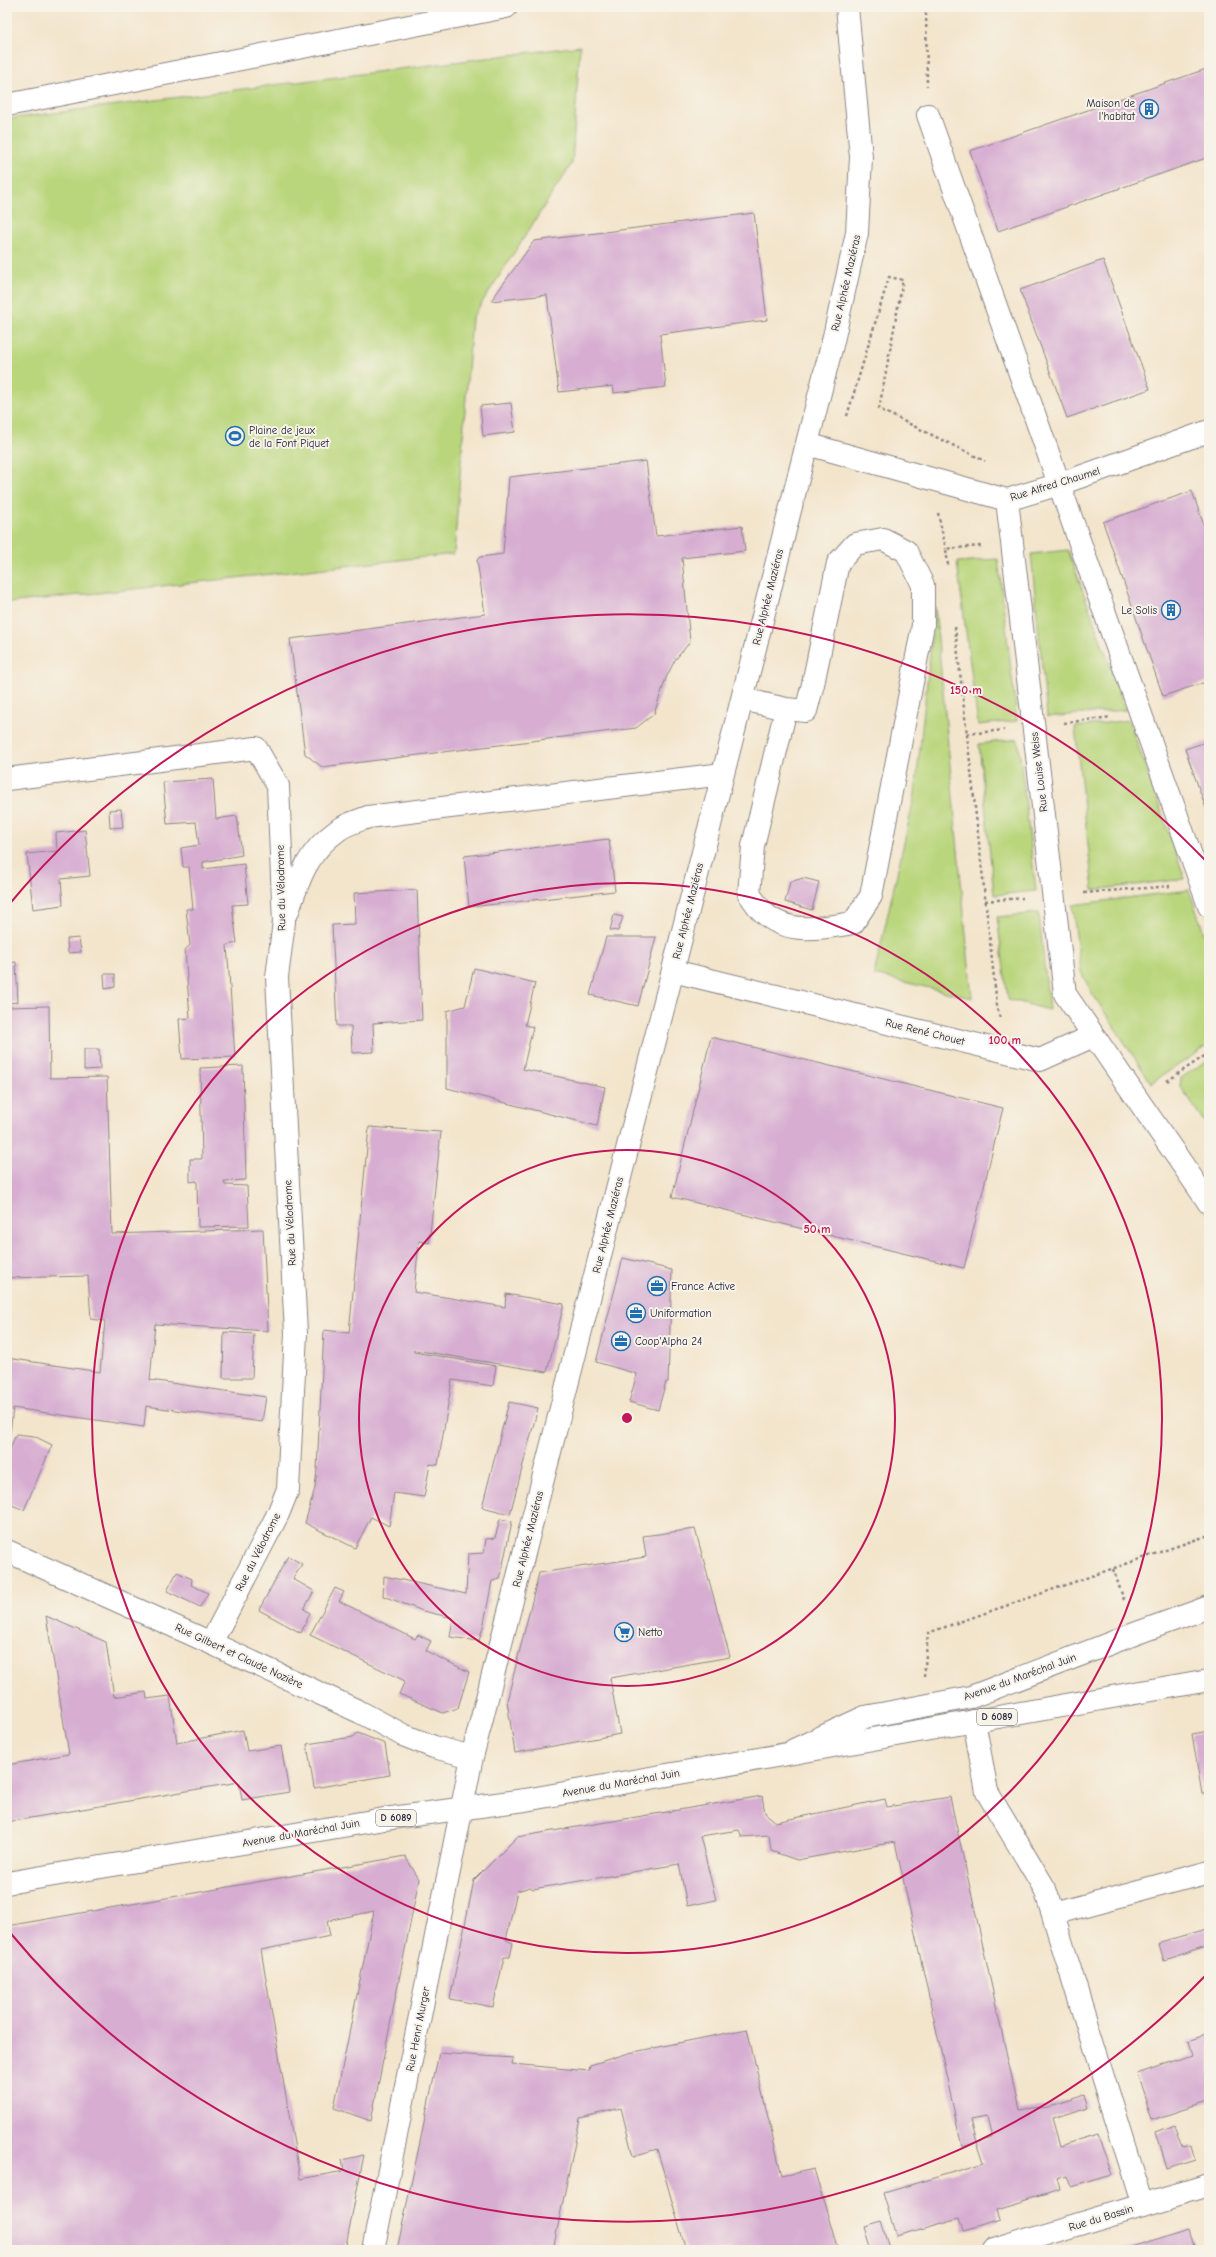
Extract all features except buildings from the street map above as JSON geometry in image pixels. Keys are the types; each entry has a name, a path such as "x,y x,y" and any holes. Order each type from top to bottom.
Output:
{"street":[{"path":"7,105 506,7"},
{"name":"Rue Alphée Maziéras","path":"461,1809 472,1757 807,444 858,233 861,157 847,7"},
{"path":"928,115 1209,906"},
{"name":"Rue Alfred Chaumel","path":"807,444 1007,500 1060,484 1209,431"},
{"name":"Rue Louise Weiss","path":"1007,500 1065,994 1093,1036"},
{"path":"742,699 786,709 806,711 838,563 855,544 883,539 906,551 923,585 923,624 871,896 853,923 815,930 786,926 762,912 749,894 753,846 786,709"},
{"name":"Rue du Vélodrome","path":"7,778 256,748 278,786 284,922 277,977 296,1333 288,1489 278,1514 211,1643"},
{"path":"284,922 304,867 320,845 338,830 368,817 723,774"},
{"name":"Rue René Chouet","path":"673,972 1040,1060 1093,1036"},
{"path":"1093,1036 1209,1203"},
{"name":"Rue Gilbert et Claude Nozière","path":"7,1551 360,1712 403,1735 472,1757"},
{"name":"Avenue du Maréchal Juin","path":"784,1754 865,1717 971,1697 1136,1633 1209,1607"},
{"name":"Avenue du Maréchal Juin","path":"7,1883 384,1819 526,1800 1209,1680"},
{"path":"974,1721 987,1792 1045,1889 1142,2205"},
{"name":"Rue Henri Murger","path":"373,2250 461,1809"},
{"path":"1053,1914 1209,1872"},
{"name":"Rue du Bassin","path":"993,2250 1209,2185"}],"path":[{"path":"926,7 928,115"},
{"path":"846,419 889,277 903,280 879,409 990,463"},
{"path":"938,511 949,572"},
{"path":"946,549 983,546 982,539"},
{"path":"954,619 997,1005 1001,1023"},
{"path":"1057,724 1141,713"},
{"path":"967,734 1012,729"},
{"path":"1082,893 1201,884"},
{"path":"985,901 1025,898"},
{"path":"1167,1081 1209,1053"},
{"path":"924,1679 928,1633 1209,1535"},
{"path":"1113,1569 1124,1600"}],"green space":[{"name":"Plaine de jeux de la Font Piquet","path":"580,46 572,163 472,318 454,554 7,603 7,119"},
{"path":"1068,550 1126,710 1047,717 1031,554"},
{"path":"998,559 1017,721 978,725 957,562"},
{"path":"935,607 972,998 874,975 915,794"},
{"path":"1129,720 1185,879 1093,890 1075,727"},
{"path":"1018,739 1036,891 994,895 979,744"},
{"path":"1189,890 1209,947 1209,1045 1151,1083 1092,993 1081,972 1072,905"},
{"path":"1039,913 1049,1010 1008,999 997,917"},
{"path":"1209,1059 1209,1129 1180,1086 1181,1078"}],"place":[{"name":"Maison de l'habitat","path":"1149,109"},
{"name":"Plaine de jeux de la Font Piquet","path":"235,436"},
{"name":"Le Solis","path":"1171,610"},
{"name":"France Active","path":"657,1286"},
{"name":"Uniformation","path":"636,1313"},
{"name":"Coop'Alpha 24","path":"621,1341"},
{"name":"Netto","path":"624,1632"}]}
